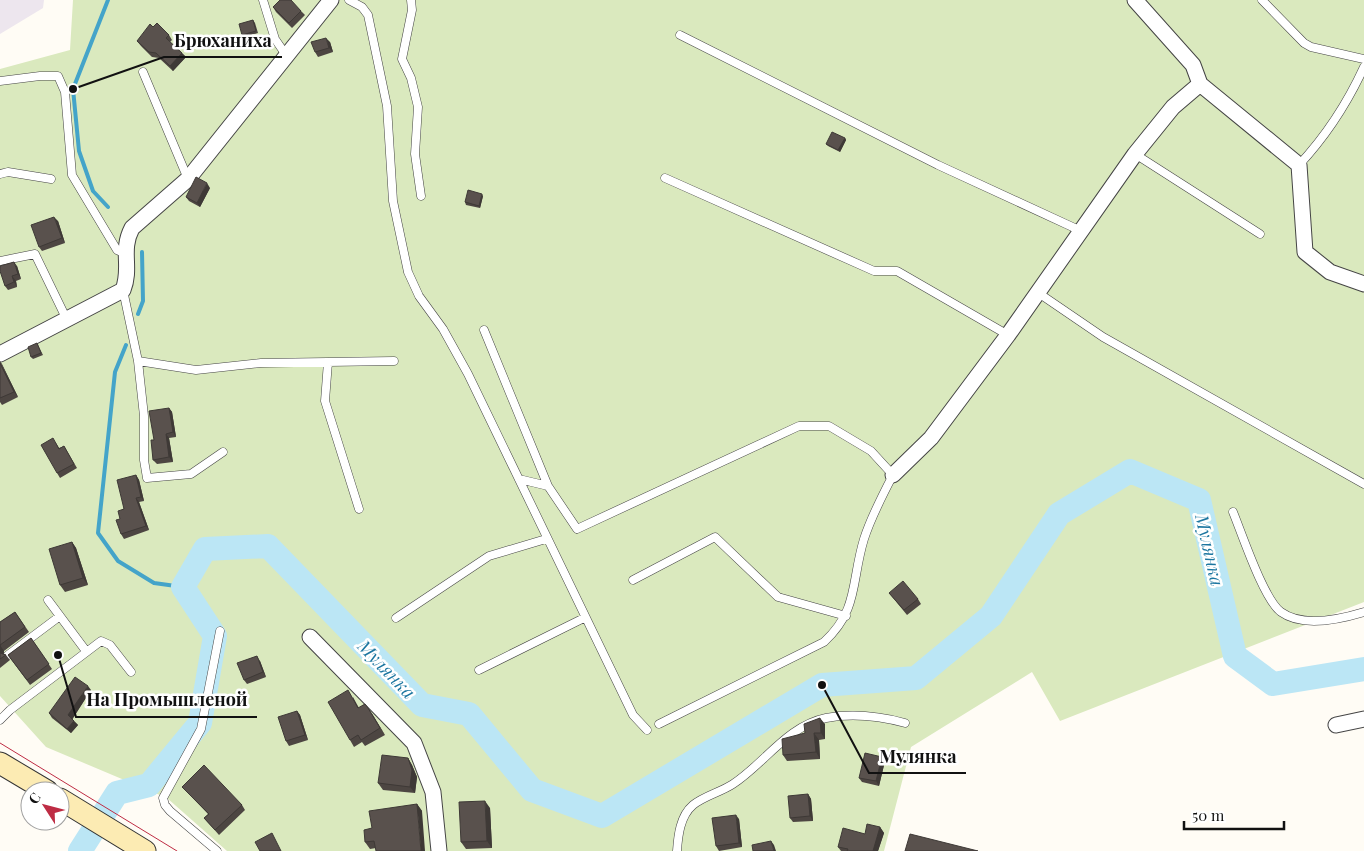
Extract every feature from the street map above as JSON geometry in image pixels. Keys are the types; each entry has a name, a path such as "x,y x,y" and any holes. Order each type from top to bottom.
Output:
{"street":[{"path":"0,354 123,290 128,278 124,253 126,238 132,228 188,179 331,0"},
{"path":"1135,0 1193,65 1200,84 1299,165 1304,252 1330,272 1364,284"},
{"path":"893,475 930,438 1008,334 1079,230 1135,154 1173,107 1200,84"},
{"path":"310,637 414,743 433,792 439,851"},
{"path":"1336,725 1364,719"},
{"path":"0,763 31,781"},
{"path":"70,805 145,851"}],"lane":[{"path":"263,0 275,39 286,55"},
{"path":"348,0 368,14 387,106 393,201 408,272 419,296 443,329 468,374 632,715 647,730"},
{"path":"411,0 412,10 402,59 411,78 418,107 415,154 421,196"},
{"path":"1262,0 1304,44 1312,48 1364,58"},
{"path":"680,35 938,165 1079,230"},
{"path":"1299,165 1320,143 1352,94 1364,68"},
{"path":"143,72 188,179"},
{"path":"0,82 40,76 58,76 65,92 72,175 117,250 124,253"},
{"path":"1135,154 1260,234"},
{"path":"0,174 8,172 51,179"},
{"path":"665,178 874,271 897,271 1008,334"},
{"path":"0,261 35,254 66,320"},
{"path":"123,290 138,361 144,416 144,460 147,478 191,474 223,452"},
{"path":"1038,292 1103,337 1364,484"},
{"path":"484,330 548,486 577,529 799,426 829,426 871,451 893,475 879,501 864,538 852,598 846,616 837,630 824,642 659,724"},
{"path":"138,361 196,370 261,363 394,362"},
{"path":"328,362 325,401 359,509"},
{"path":"519,479 548,486"},
{"path":"1233,512 1264,587 1281,612 1304,622 1364,612"},
{"path":"632,580 715,537 778,597 846,616"},
{"path":"396,618 489,556 546,539"},
{"path":"48,600 86,651"},
{"path":"8,655 60,616"},
{"path":"479,670 584,618"},
{"path":"217,851 170,811 163,798 200,729 220,631"},
{"path":"0,720 10,710 101,641 106,642 130,672"},
{"path":"678,851 682,822 692,805 734,784 785,740 806,726 824,718 854,716 878,716 905,722"}],"shaded area":[{"path":"0,0 44,0 43,8 0,34"}],"green space":[{"path":"73,0 1364,0 1364,602 1060,721 1032,672 911,747 884,851 227,851 167,798 46,747 0,696 0,69 70,50"}],"building":[{"path":"280,0 291,0 301,11 289,23 273,7"},
{"path":"253,20 256,31 242,35 239,24"},
{"path":"157,23 169,35 166,38 182,53 170,66 156,53 149,52 137,41 150,24 153,27"},
{"path":"326,38 329,48 315,52 311,42"},
{"path":"832,132 845,138 838,150 826,144"},
{"path":"196,177 207,183 197,203 186,197"},
{"path":"468,190 482,194 479,206 465,202"},
{"path":"54,217 62,238 39,247 31,225"},
{"path":"14,262 18,274 12,276 14,282 5,286 0,266"},
{"path":"37,343 41,353 31,357 28,347"},
{"path":"0,363 14,392 0,398"},
{"path":"169,408 173,432 166,434 169,457 153,460 151,440 154,440 149,411"},
{"path":"53,438 59,449 64,446 74,464 57,473 41,445"},
{"path":"136,475 141,497 136,498 146,526 121,534 116,520 120,519 118,511 124,509 117,480"},
{"path":"72,542 83,578 60,585 49,549"},
{"path":"903,581 918,599 904,610 889,593"},
{"path":"15,612 25,627 0,645 0,622"},
{"path":"31,638 49,664 27,680 8,655"},
{"path":"0,653 6,655 0,659"},
{"path":"257,656 263,672 244,680 237,663"},
{"path":"75,677 88,686 68,715 74,721 67,729 49,713"},
{"path":"348,690 358,708 365,704 380,728 361,740 358,735 350,740 328,702"},
{"path":"297,711 305,735 286,741 278,717"},
{"path":"820,718 821,733 814,733 816,752 783,755 782,739 805,733 804,724"},
{"path":"865,753 882,757 876,781 859,778"},
{"path":"382,755 408,758 412,770 410,787 378,783"},
{"path":"204,765 242,805 215,830 204,818 209,814 182,787"},
{"path":"808,794 810,816 790,818 788,796"},
{"path":"485,801 487,841 461,842 459,802"},
{"path":"417,804 421,851 376,851 374,841 365,842 364,830 372,828 369,811"},
{"path":"736,815 739,843 716,846 712,818"},
{"path":"867,824 880,827 873,851 847,851 848,849 838,847 843,828 865,834"},
{"path":"272,833 281,851 260,851 255,842"},
{"path":"910,834 978,851 905,851"},
{"path":"771,841 774,851 753,851 752,845"}],"waterway":[{"path":"108,0 73,89 79,151 93,191 108,207"},
{"path":"138,314 143,301 142,252"},
{"path":"126,345 115,372 98,533 118,561 154,583 183,587"},
{"name":"Мулянка","path":"80,851 117,793 149,785 200,723 215,636 183,587 205,549 268,546 422,705 469,714 532,790 602,816 822,685 916,678 991,616 1059,514 1130,471 1199,500 1235,656 1273,684 1364,669"}],"tram line":[{"path":"0,743 177,851"}],"place":[{"name":"Брюханиха","path":"73,89"},
{"name":"На Промышленой","path":"58,655"},
{"name":"Мулянка","path":"822,685"}]}
